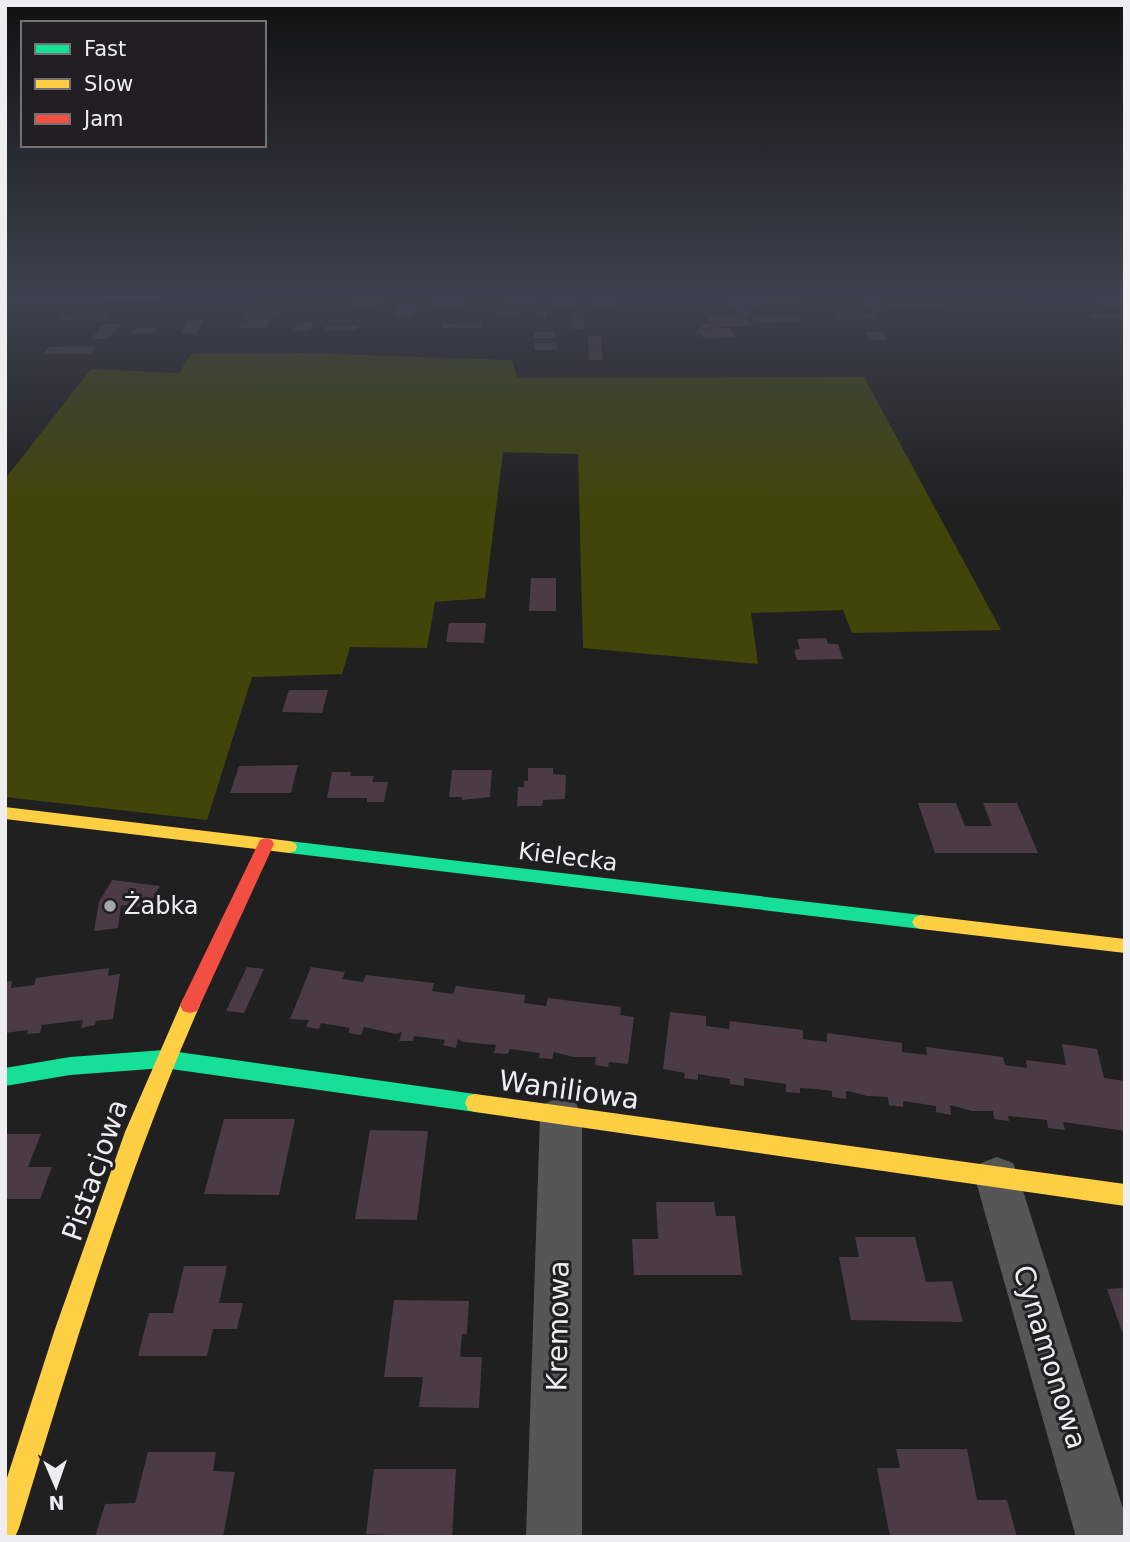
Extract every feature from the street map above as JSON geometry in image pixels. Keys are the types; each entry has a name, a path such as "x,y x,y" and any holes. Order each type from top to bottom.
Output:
{"street":[{"name":"Kielecka","path":"5,813 1125,946"},
{"name":"Pistacjowa","path":"5,1528 93,1252 164,1059 266,844"},
{"name":"Waniliowa","path":"5,1077 70,1066 164,1059 1125,1195"},
{"name":"Kremowa","path":"554,1537 561,1116"},
{"name":"Cynamonowa","path":"997,1178 1104,1537"}],"green space":[{"path":"183,367 514,367 517,378 864,377 1001,630 852,633 843,610 751,613 758,664 583,648 578,454 503,452 485,598 435,602 427,648 350,647 342,674 252,677 207,820 5,797 5,479 91,369 179,373"}],"building":[{"path":"531,578 556,578 556,611 529,611"},
{"path":"449,623 486,623 484,643 446,642"},
{"path":"826,638 828,644 838,644 843,659 797,660 794,650 800,649 797,639"},
{"path":"289,690 328,690 322,713 282,712"},
{"path":"298,765 291,793 230,793 239,766"},
{"path":"528,768 553,768 553,774 566,775 565,799 543,800 542,806 517,806 518,787 524,787 524,781 528,781"},
{"path":"452,770 492,770 490,797 462,800 462,797 449,797"},
{"path":"332,772 351,772 350,776 374,776 372,782 388,782 384,802 367,802 367,798 327,798"},
{"path":"918,803 956,803 965,826 992,826 983,803 1017,803 1038,853 935,853"},
{"name":"Żabka","path":"112,880 160,886 147,908 121,905 118,928 94,931 99,902"},
{"path":"247,967 264,969 244,1013 226,1011"},
{"path":"311,967 345,972 342,979 363,982 366,975 434,983 432,991 453,994 456,986 525,995 524,1003 546,1006 548,998 621,1007 620,1015 634,1017 628,1064 609,1062 608,1067 595,1065 596,1057 573,1057 554,1052 552,1059 539,1058 540,1053 510,1049 508,1054 494,1053 496,1045 463,1042 458,1039 456,1048 443,1045 445,1040 414,1036 413,1041 399,1041 402,1032 396,1034 364,1027 361,1035 348,1033 350,1028 321,1023 319,1029 306,1027 309,1020 290,1019"},
{"path":"109,968 108,976 120,974 113,1019 96,1021 95,1025 81,1028 83,1020 42,1025 40,1033 27,1034 28,1030 5,1033 5,982 12,981 11,988 34,985 36,978"},
{"path":"670,1012 706,1016 706,1026 729,1029 730,1021 803,1030 803,1039 827,1042 827,1033 902,1043 902,1052 927,1055 926,1047 1003,1057 1005,1065 1027,1068 1026,1060 1066,1065 1062,1044 1097,1049 1104,1078 1125,1081 1125,1131 1063,1122 1065,1130 1048,1128 1047,1120 1008,1116 1009,1121 994,1119 993,1111 972,1111 950,1105 951,1115 936,1112 936,1106 903,1101 903,1107 889,1105 888,1097 846,1091 846,1099 832,1097 832,1091 800,1088 800,1093 786,1092 786,1084 744,1078 744,1086 730,1084 730,1079 698,1074 698,1080 684,1078 685,1073 663,1069"},
{"path":"224,1119 295,1119 279,1195 204,1194"},
{"path":"370,1130 428,1131 417,1220 355,1219"},
{"path":"5,1134 41,1134 28,1167 52,1167 40,1199 5,1199"},
{"path":"656,1202 714,1202 716,1216 735,1216 742,1275 634,1275 632,1239 658,1239"},
{"path":"855,1237 915,1237 926,1282 952,1281 963,1322 851,1320 839,1257 859,1257"},
{"path":"184,1266 227,1266 219,1303 243,1303 237,1329 213,1329 207,1356 138,1356 149,1313 173,1313"},
{"path":"1125,1288 1125,1337 1124,1337 1107,1289"},
{"path":"394,1300 469,1301 467,1334 462,1334 460,1357 482,1357 479,1408 419,1407 423,1377 384,1377"},
{"path":"896,1449 967,1449 977,1500 1007,1500 1017,1537 890,1537 877,1468 900,1468"},
{"path":"148,1452 216,1452 213,1471 235,1472 223,1537 95,1537 105,1504 135,1503"},
{"path":"374,1469 456,1469 452,1537 366,1534"}],"traffic: fast":[{"path":"289,847 921,922"},
{"path":"5,1077 70,1066 164,1059 475,1103"}],"traffic: slow":[{"path":"5,813 289,847"},
{"path":"921,922 1125,946"},
{"path":"5,1528 67,1329 112,1197 136,1132 190,1005"},
{"path":"475,1103 1125,1195"}],"traffic: jam":[{"path":"190,1005 266,844"}],"place":[{"name":"Żabka","path":"110,906"}]}
